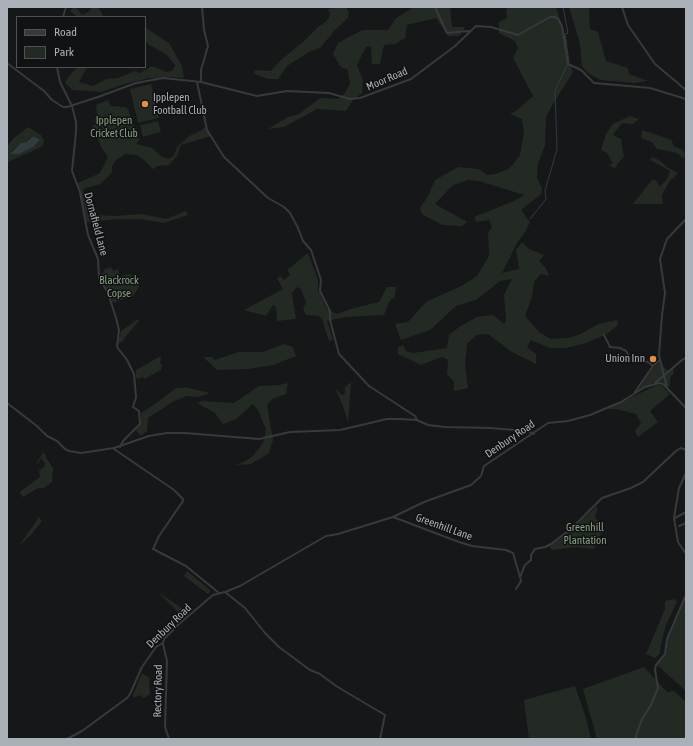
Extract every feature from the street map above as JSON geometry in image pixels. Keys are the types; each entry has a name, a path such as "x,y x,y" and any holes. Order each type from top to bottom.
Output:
{"street":[{"path":"201,82 201,70 208,46 204,30 202,7"},
{"path":"435,7 447,33 470,31 476,26 491,26 518,35 550,17 555,17 562,26 568,64 581,70 594,83 650,88 686,99"},
{"path":"622,7 628,25 655,64 686,90"},
{"name":"Moor Road","path":"72,106 136,83 163,78 201,82 257,96 287,90 329,93 350,99 360,98 410,79 455,46 470,31"},
{"path":"7,63 41,88 52,100 63,107 72,106"},
{"name":"Dornafield Lane","path":"57,68 60,82 72,106 76,122 72,171 80,192 88,235 98,259 99,278 108,293 116,318 119,330 117,347 127,360 134,374 136,397 133,407 139,411 140,424 123,441 120,447"},
{"path":"197,82 207,130 224,157 268,198 284,207 290,213 303,241 311,250 321,280 320,291 330,311 330,320 339,354 369,386 415,416 417,420"},
{"path":"667,389 665,375 659,355 665,293 660,259 667,239 686,219"},
{"path":"604,335 610,347 620,348 626,351 631,359 648,362 653,366"},
{"name":"Denbury Road","path":"67,739 82,731 129,696 138,676 156,647 163,643 164,639 179,624 213,596 240,586 326,536 338,534 393,517 424,502 471,485 481,476 484,466 548,424 568,421 590,415 621,402 634,393 654,384 686,358"},
{"path":"634,393 653,366 660,360"},
{"path":"654,384 663,384 686,408"},
{"path":"7,403 37,426 47,436 57,441 69,451 85,453 120,447 149,436 167,433 259,439 290,432 348,428 386,419 417,420 430,426 490,428 528,431 534,434"},
{"path":"114,448 174,490 183,499 159,536 153,549 186,566 219,593"},
{"path":"520,578 525,565 531,560 535,549 545,547 572,528 602,498 631,488 643,482 676,451 681,448 686,450"},
{"path":"686,473 679,488 674,518 678,542 686,554"},
{"path":"674,518 686,512"},
{"name":"Greenhill Lane","path":"393,517 472,546 506,550 513,553 521,581 516,589"},
{"path":"679,526 686,524"},
{"path":"225,592 248,612 279,647 310,670 320,674 336,686 385,715 380,739"},
{"path":"635,739 642,720 658,688 655,670 656,665 665,654 667,639 686,595"},
{"name":"Rectory Road","path":"163,643 167,665 166,729 169,739"}],"green space":[{"path":"76,7 82,15 90,11 91,7 98,7 103,16 76,16 70,11"},
{"path":"334,7 346,7 349,13 348,18 335,30 320,48 309,52 287,66 278,79 268,79 254,74 255,70 271,71 280,61 329,18 330,14 328,9"},
{"path":"414,7 450,7 452,27 464,27 464,30 459,36 448,36 436,18 407,25 405,38 395,44 384,45 380,64 372,64 371,46 366,47 357,65 363,80 362,93 353,100 346,111 317,109 284,127 268,129 288,117 299,114 320,98 338,99 344,94 350,84 347,69 340,66 333,54 338,43 362,30 388,30 396,18"},
{"path":"508,7 556,7 567,41 567,58 573,72 546,117 545,145 538,164 537,178 542,188 541,194 521,210 530,222 517,243 502,273 519,269 516,250 522,242 529,249 544,255 539,261 546,268 549,276 541,274 534,282 532,297 525,316 540,333 551,339 567,338 579,335 598,324 617,320 618,325 607,334 586,343 566,348 550,348 531,340 527,347 536,354 536,364 512,352 488,334 476,335 467,344 465,365 468,388 454,391 454,382 447,374 448,360 442,357 421,365 398,354 398,347 403,345 406,351 413,353 447,348 449,335 459,327 477,317 493,315 504,324 506,320 504,295 512,279 500,281 476,300 456,306 430,330 401,340 395,324 408,322 426,302 463,285 477,276 489,256 488,232 492,228 489,220 476,222 474,217 514,201 524,195 479,181 468,180 453,185 435,204 467,222 462,226 442,225 422,214 420,208 428,196 435,180 458,167 479,169 487,175 496,174 508,169 520,155 524,132 522,119 510,114 516,111 533,96 513,58 518,48 515,41 499,33 499,22 507,18 506,11"},
{"path":"569,7 589,7 590,29 598,32 606,61 628,68 629,74 648,81 635,83 600,80 588,73 582,66 580,44"},
{"path":"146,28 170,44 182,66 184,78 150,78 124,84 102,92 73,90 65,83 68,77 77,68 86,68 79,82 93,86 106,79 118,78 135,71 140,73 152,66 167,72 173,70 175,65 166,54 149,45 146,41"},
{"name":"Ipplepen Football Club","path":"151,84 159,118 138,123 130,89"},
{"name":"Ipplepen Cricket Club","path":"108,100 111,106 125,107 128,109 139,140 136,144 152,148 161,156 168,159 174,156 177,147 189,136 205,127 211,136 181,145 177,156 169,165 158,166 153,169 137,155 126,154 116,160 112,166 112,172 107,178 100,184 83,189 90,218 98,215 114,216 142,214 166,219 186,211 188,215 164,223 140,219 118,219 87,222 78,183 100,173 108,157 103,150 92,126 95,125 94,120 97,114 96,105"},
{"path":"630,116 639,119 633,124 622,123 613,135 621,139 624,157 615,169 609,165 613,163 607,153 601,150 606,134 613,124"},
{"path":"158,121 161,132 143,137 140,125"},
{"path":"28,127 41,135 44,140 43,145 39,148 8,162 7,146 14,138","holes":["30,138 40,140 33,147 20,153 11,152 21,143 28,142"]},
{"path":"642,130 672,140 673,146 683,150 685,155 684,159 677,153 657,149 652,142 641,138"},
{"path":"652,157 678,173 669,182 662,195 663,204 633,204 652,180 656,180 660,187 667,179 670,171 652,161 650,159"},
{"path":"308,253 318,280 318,290 327,309 337,314 379,302 387,287 396,287 395,296 389,302 384,315 346,317 327,321 333,340 329,341 322,319 319,316 306,315 303,309 306,302 301,289 297,287 292,293 296,319 277,321 276,307 273,305 266,316 244,310 283,289 277,278 280,276 284,280 290,275 287,270"},
{"name":"Blackrock Copse","path":"111,267 113,271 118,269 120,276 130,274 135,278 139,287 133,296 113,303 101,276 105,269"},
{"path":"138,319 139,321 123,341 118,344 121,331"},
{"path":"284,344 293,347 296,356 273,365 248,369 217,370 203,357 212,357 215,360 238,352 263,352"},
{"path":"161,356 161,370 144,379 143,377 138,379 136,377 136,370"},
{"path":"659,363 669,372 673,368 674,369 674,374 671,376 669,387 663,382 657,382 637,391 653,368"},
{"path":"351,382 348,422 335,388 342,395 345,394 345,387"},
{"path":"288,383 286,394 272,399 267,405 273,440 269,453 251,464 236,465 253,456 263,443 266,429 258,410 253,404 236,419 223,424 215,413 197,403 202,401 234,403 259,386"},
{"path":"657,385 661,385 670,394 650,411 658,422 638,437 635,431 641,423 636,414 617,409 607,409"},
{"path":"185,387 210,393 198,397 187,396 174,401 148,418 147,431 141,436 136,430 141,421 141,413 176,388"},
{"path":"43,453 53,468 52,482 44,488 38,488 23,497 20,493 21,491 40,477 39,470 44,467 45,463 41,458 36,464"},
{"name":"Greenhill Plantation","path":"597,506 595,517 603,523 603,528 594,549 577,547 552,550 549,546 570,531"},
{"path":"39,517 42,521 31,535 19,546"},
{"path":"187,571 211,591 208,594 184,576"},
{"path":"158,592 188,613 181,621 178,612"},
{"path":"686,598 686,691 657,665 666,654 668,639"},
{"path":"674,599 677,602 666,625 660,653 655,658 646,654 665,609 665,601"},
{"path":"644,667 667,692 674,691 686,702 685,739 597,739 583,689"},
{"path":"142,673 149,678 150,694 144,698 139,695 134,698 133,695"},
{"path":"575,686 586,718 591,739 529,739 524,700"}],"shaded area":[{"path":"32,137 40,140 33,147 19,154 10,154 21,143 27,142"}],"waterway":[{"path":"563,7 568,33 565,34 569,62"},
{"path":"530,219 546,199 545,191 557,149 555,91 567,65"}],"place":[{"name":"Ipplepen Football Club","path":"145,104"},
{"name":"Union Inn","path":"653,359"}]}
